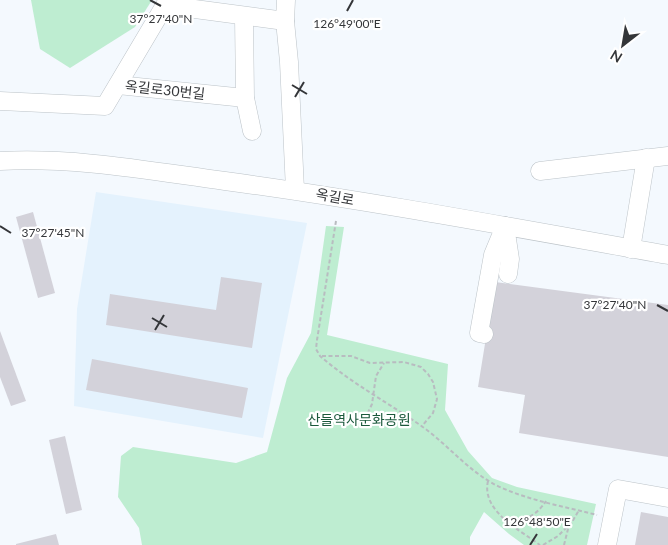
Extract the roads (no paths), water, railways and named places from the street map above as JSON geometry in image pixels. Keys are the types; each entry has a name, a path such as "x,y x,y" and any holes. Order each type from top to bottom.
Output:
{"street":[{"path":"286,0 285,21 290,62 295,190"},
{"name":"옥길로30번길","path":"245,98 118,85 165,5 285,21"},
{"path":"244,17 245,98 252,131"},
{"path":"1,97 104,106 118,85"},
{"path":"540,171 668,156"},
{"path":"631,248 646,158"},
{"name":"옥길로","path":"0,161 91,163 295,190 668,255"},
{"path":"505,226 510,259 508,274"},
{"path":"484,334 479,333 493,255 505,226"},
{"path":"607,545 618,488 668,498"}],"park label":[{"name":"산들역사문화공원","path":"359,420"}]}
